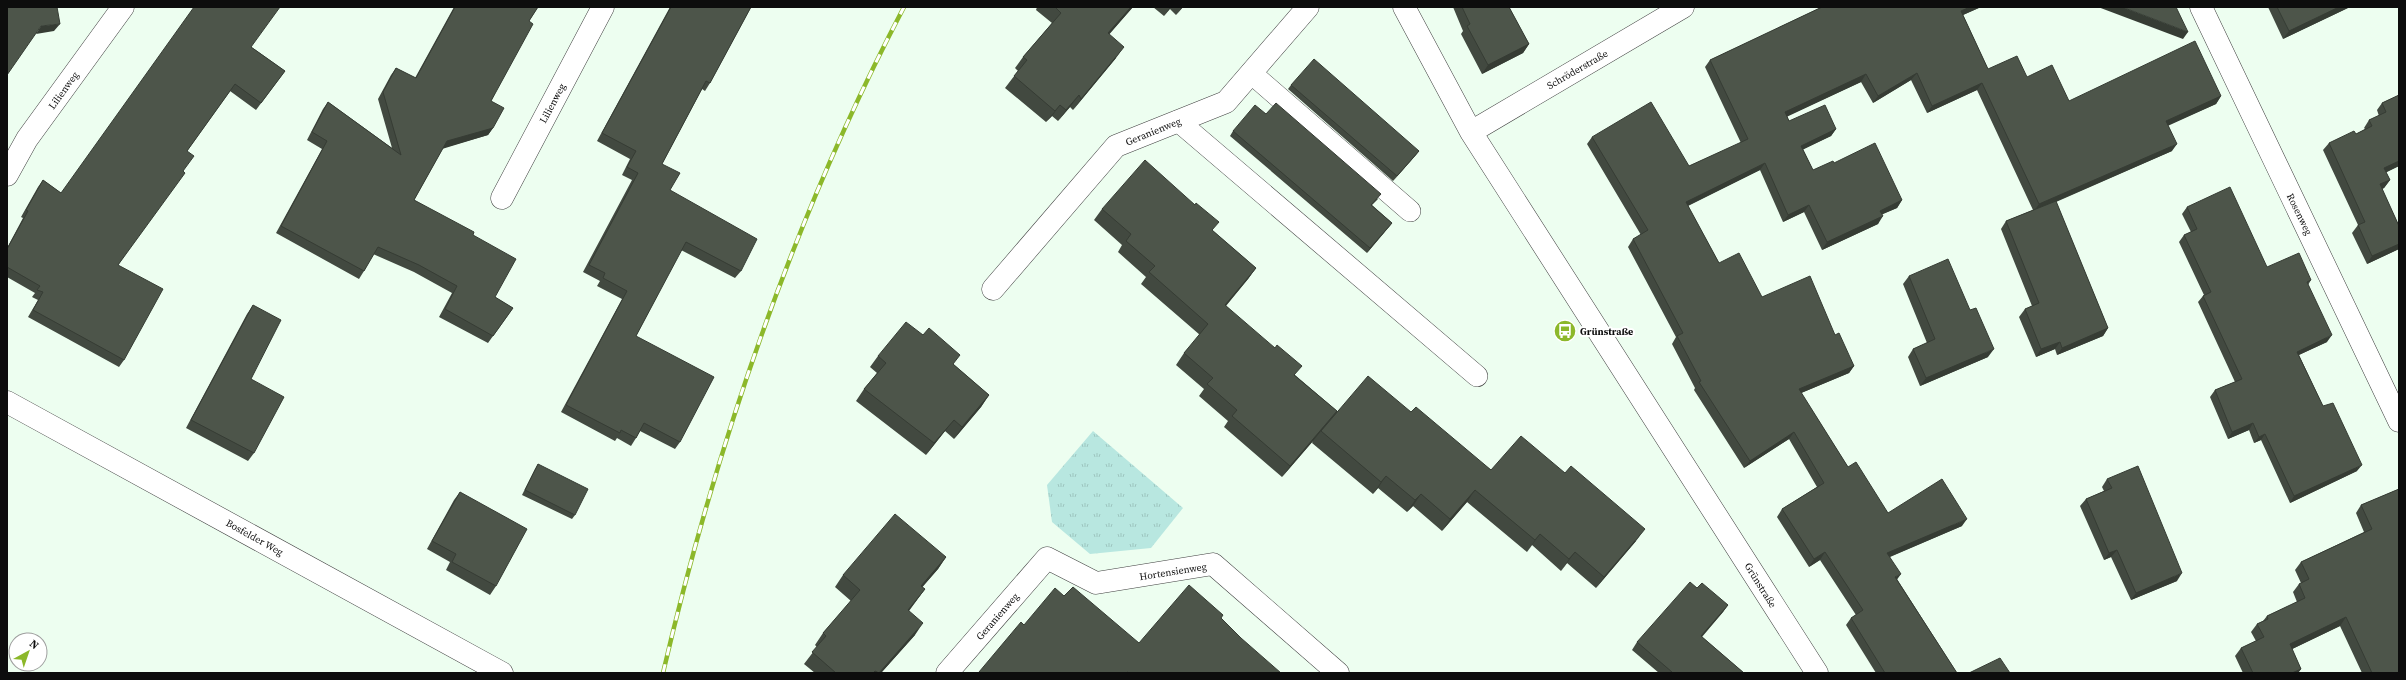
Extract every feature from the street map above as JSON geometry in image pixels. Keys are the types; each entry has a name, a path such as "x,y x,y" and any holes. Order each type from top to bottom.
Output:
{"street":[{"name":"Lilienweg","path":"7,175 27,139 123,7"},
{"name":"Lilienweg","path":"502,198 603,7"},
{"name":"Geranienweg","path":"993,289 1116,146 1226,102 1308,7"},
{"name":"Grünstraße","path":"1404,7 1471,132 1817,673"},
{"name":"Schröderstraße","path":"1471,132 1683,7"},
{"name":"Rosenweg","path":"2201,7 2399,421"},
{"name":"Bosfelder Weg","path":"7,402 502,673"},
{"name":"Geranienweg","path":"947,673 1047,558"},
{"name":"Hortensienweg","path":"1047,558 1096,583 1213,564 1338,673"}],"lane":[{"path":"1251,73 1410,212"},
{"path":"1178,121 1477,376"}],"green space":[{"path":"1093,431 1183,508 1151,548 1090,554 1052,522 1047,485"}],"building":[{"path":"7,7 57,7 60,24 41,26 7,75"},
{"path":"194,7 280,7 251,47 285,71 261,103 235,84 187,151 194,156 183,171 185,173 118,265 163,289 124,360 33,310 43,292 37,290 40,286 7,267 7,249 43,180 61,193"},
{"path":"455,7 538,7 529,21 533,24 491,101 504,108 493,128 447,141 414,200 474,232 473,235 516,259 495,297 513,308 493,336 445,309 457,286 419,265 378,247 364,271 281,226 327,141 312,132 328,102 401,155 383,92 396,68 416,78"},
{"path":"671,7 751,7 710,83 706,81 662,164 680,173 670,190 757,239 741,271 686,242 636,336 714,377 680,442 644,423 636,438 621,430 620,433 566,405 627,291 603,278 605,273 589,265 638,173 627,167 636,151 602,133"},
{"path":"1055,7 1131,7 1108,33 1124,47 1081,99 1079,95 1066,110 1060,105 1055,111 1014,76 1027,60 1023,57 1061,13"},
{"path":"1462,7 1509,7 1529,44 1488,65 1467,26 1470,24"},
{"path":"1822,7 1970,7 1961,11 1988,69 2017,56 2027,77 2052,65 2069,101 2195,41 2221,96 2166,121 2177,144 2039,204 1982,83 1932,106 1917,73 1878,96 1866,74 1785,112 1789,121 1825,105 1836,129 1801,146 1813,170 1833,161 1834,163 1875,143 1902,200 1880,211 1883,216 1827,242 1809,205 1788,215 1765,163 1686,202 1719,263 1739,253 1762,297 1810,276 1835,335 1839,333 1854,366 1799,389 1848,467 1856,462 1888,513 1942,479 1967,519 1887,553 1901,574 1895,577 1957,673 1885,673 1851,618 1863,610 1825,552 1814,559 1782,509 1824,483 1794,432 1750,461 1699,382 1701,381 1677,336 1683,333 1633,239 1648,230 1592,137 1651,102 1689,166 1748,139 1710,60"},
{"path":"2122,7 2176,7 2188,32"},
{"path":"2277,7 2339,7 2289,31"},
{"path":"1314,59 1419,151 1397,176 1291,85"},
{"path":"2399,95 2399,161 2384,168 2390,180 2380,184 2399,226 2399,244 2372,256 2358,225 2365,222 2329,143 2354,131 2356,134 2372,126 2369,120 2386,112 2382,103"},
{"path":"1276,103 1381,194 1371,205 1392,223 1370,248 1233,131 1255,105 1266,114"},
{"path":"1145,160 1195,205 1196,203 1219,222 1212,230 1256,268 1225,305 1275,348 1277,345 1302,366 1294,375 1337,411 1290,466 1232,416 1237,410 1207,384 1213,378 1184,353 1208,324 1149,272 1155,266 1126,241 1131,234 1102,209"},
{"path":"2230,187 2267,267 2299,253 2311,280 2307,282 2332,335 2297,352 2323,406 2333,403 2362,465 2294,496 2265,434 2259,437 2253,423 2232,432 2215,390 2242,379 2203,296 2211,292 2184,235 2197,229 2187,207"},
{"path":"2056,201 2108,328 2062,348 2060,342 2041,349 2025,309 2039,303 2006,221"},
{"path":"1948,259 1970,310 1976,308 1994,349 1926,378 1913,349 1935,339 1909,276"},
{"path":"253,305 281,320 251,379 284,397 254,453 191,420"},
{"path":"906,322 923,335 929,328 960,355 953,364 989,395 962,427 954,420 934,443 864,389 886,363 878,356"},
{"path":"1368,376 1411,412 1416,407 1491,470 1521,436 1565,473 1571,466 1645,529 1604,577 1575,552 1569,559 1540,534 1535,540 1475,490 1450,519 1421,494 1415,500 1386,476 1381,482 1321,431"},
{"path":"538,464 588,489 575,515 525,490"},
{"path":"2138,466 2182,573 2136,593 2117,550 2109,553 2086,499 2112,488 2107,479"},
{"path":"2399,489 2399,673 2372,673 2346,617 2290,644 2301,669 2292,673 2253,673 2241,648 2264,637 2257,624 2268,619 2267,616 2305,598 2299,584 2309,579 2301,562 2372,529 2361,505"},
{"path":"460,492 527,529 496,586 452,562 456,554 432,541"},
{"path":"895,514 946,557 921,586 925,589 908,610 923,623 879,673 875,671 873,673 836,673 812,652 826,636 823,633 860,590 843,575"},
{"path":"1690,582 1697,588 1702,583 1728,605 1701,636 1744,673 1671,673 1672,672 1637,642"},
{"path":"1189,585 1223,615 1221,618 1241,638 1281,673 979,672 1021,622 1024,625 1055,588 1064,596 1073,587 1139,643"},
{"path":"2000,658 2010,673 1969,673"}],"railway":[{"path":"663,673 684,587 708,501 762,332 828,167 864,86 904,7"}],"place":[{"name":"Grünstraße","path":"1565,331"}]}
